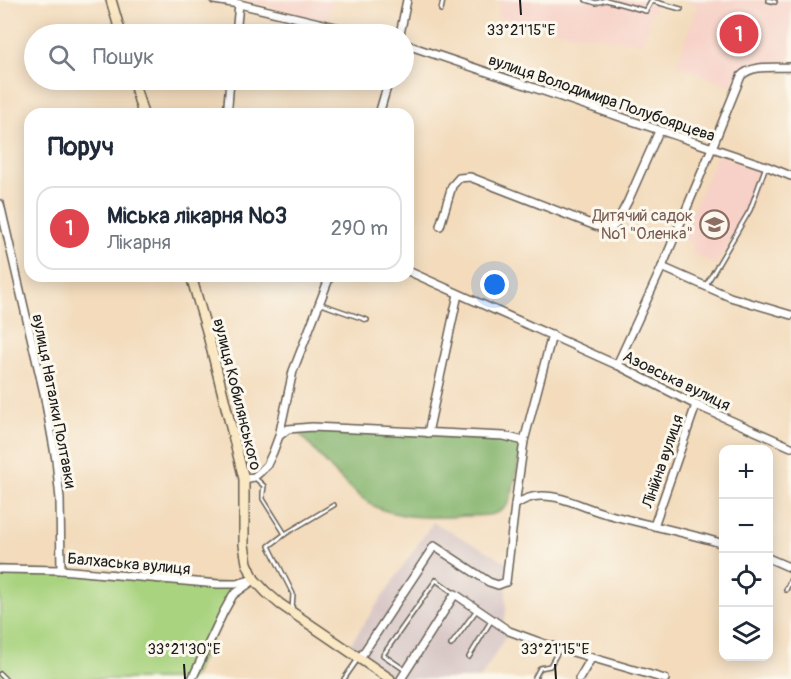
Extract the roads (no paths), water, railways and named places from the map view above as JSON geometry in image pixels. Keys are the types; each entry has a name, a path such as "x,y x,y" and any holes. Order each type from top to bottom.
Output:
{"main road":[{"path":"111,0 118,24"},
{"path":"136,90 141,108"},
{"name":"вулиця Кобилянського","path":"193,282 249,478 245,555 254,579"},
{"path":"254,579 266,592 292,612 390,679"}],"street":[{"path":"214,0 323,24"},
{"path":"402,24 407,0"},
{"path":"237,24 239,4"},
{"name":"вулиця Володимира Полубоярцева","path":"414,47 791,176"},
{"path":"617,365 662,267 738,80 744,72 752,69 791,67"},
{"path":"228,105 229,90"},
{"path":"381,108 386,90"},
{"path":"440,226 452,186 459,178 470,177 609,229 616,224 628,201 659,130"},
{"name":"вулиця Наталки Полтавки","path":"0,204 44,393 56,460 60,499 61,570"},
{"path":"662,267 730,297 791,315"},
{"name":"Азовська вулиця","path":"414,274 552,335 696,405 791,447"},
{"path":"249,478 259,473 267,465 273,452 279,436 293,371 328,282"},
{"path":"428,433 458,294"},
{"path":"360,658 434,546 489,582 498,585 506,582 524,441 552,335"},
{"name":"Лінійна вулиця","path":"654,526 696,405"},
{"path":"279,436 288,429 312,427 504,436 524,441"},
{"name":"Лінійна вулиця","path":"515,505 530,497 543,496 719,543"},
{"path":"773,560 791,568"},
{"name":"Балхаська вулиця","path":"0,569 61,570 218,584 236,584 254,579"},
{"path":"192,679 233,594 254,579"},
{"path":"401,679 455,594 509,631 646,676 665,679"},
{"path":"579,679 592,657"}],"lane":[{"path":"441,10 443,0"},
{"path":"586,0 596,3 606,0 646,10 652,1 681,9"},
{"path":"768,0 775,2"},
{"path":"705,286 750,210 766,166"},
{"path":"319,303 367,320"},
{"path":"249,478 264,486 263,499 285,534"},
{"path":"292,612 293,594 269,546 285,534 334,506"},
{"path":"786,590 791,579"},
{"path":"406,671 383,655 436,580 455,594"},
{"path":"451,645 477,609"},
{"path":"469,657 492,620"},
{"path":"534,679 540,668 550,666 560,648"},
{"path":"344,679 360,658"},
{"path":"0,674 5,679"}],"place":[{"name":"Міська лікарня №3","path":"739,34"},
{"name":"Дитячий садок №1 \"Оленка\"","path":"714,224"}]}
